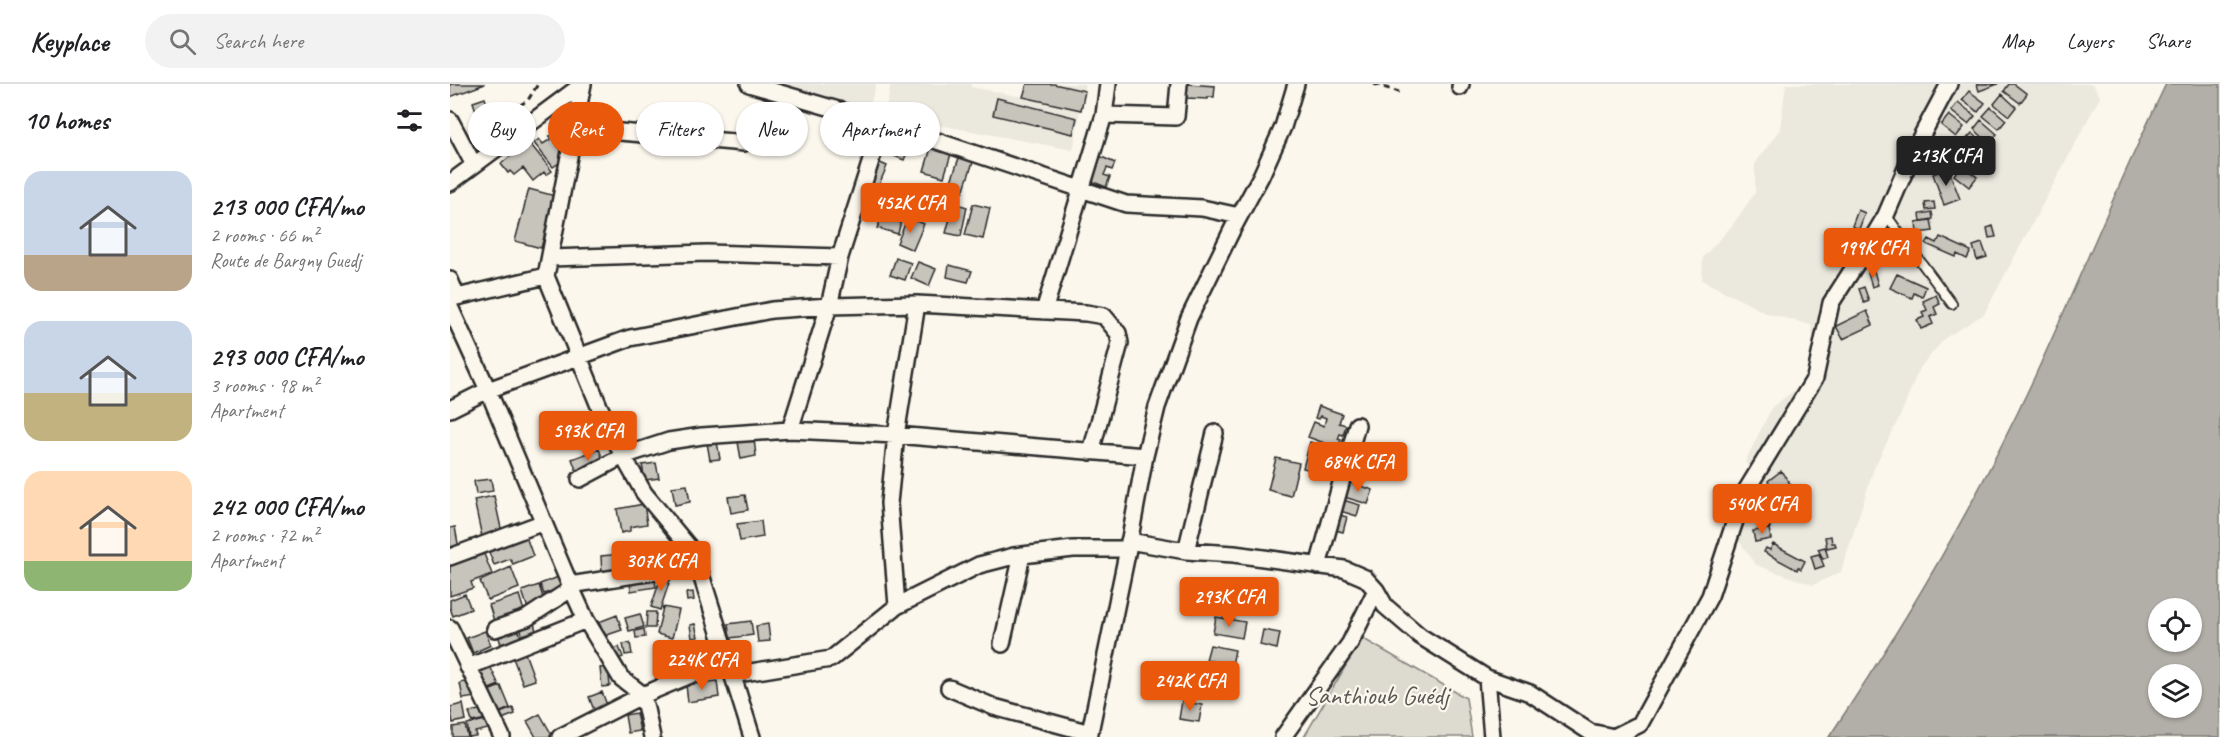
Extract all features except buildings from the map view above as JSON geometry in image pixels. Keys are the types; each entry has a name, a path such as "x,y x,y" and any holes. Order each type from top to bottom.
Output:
{"street":[{"path":"580,102 583,84"},
{"path":"450,183 583,84"},
{"path":"749,84 820,105"},
{"path":"1044,311 1104,116 1108,84"},
{"path":"1104,116 1176,117 1179,84"},
{"path":"949,688 994,706 1090,735 1145,456 1157,407 1189,318 1283,128 1296,84"},
{"path":"732,675 831,659 897,606 979,565 1022,555 1128,545 1234,554 1344,569 1365,578 1376,590 1385,606 1420,636 1487,678 1530,693 1590,732 1614,737 1640,724 1710,596 1744,494 1815,378 1831,303 1886,215 1914,150 1949,84"},
{"path":"450,120 474,165"},
{"path":"624,132 736,142"},
{"path":"940,143 1126,204 1202,208 1239,216"},
{"path":"570,156 546,276 599,406 623,456 644,493 688,546 698,565 752,737"},
{"path":"790,430 829,306 840,257 872,156"},
{"path":"550,258 707,253 840,257"},
{"path":"452,301 546,276"},
{"path":"450,280 452,301 570,587 586,620 621,678 643,694 652,737"},
{"path":"897,606 889,502 896,435 917,304"},
{"path":"450,409 488,390 630,339 772,310 917,304 1086,313 1104,316 1118,333 1120,343 1091,452"},
{"path":"1318,566 1357,426"},
{"path":"580,479 623,456 669,441 702,436 790,430 896,435 1145,456"},
{"path":"1186,551 1215,433"},
{"path":"450,558 544,522"},
{"path":"1002,644 1022,555"},
{"path":"495,629 527,618 570,587 698,565"},
{"path":"1283,737 1350,643 1376,590"},
{"path":"468,667 586,620"},
{"path":"450,628 502,737"},
{"path":"560,737 643,694 728,659"},
{"path":"1487,678 1492,737"}],"lane":[{"path":"1886,215 1952,304"}],"path":[{"path":"525,102 538,84"},
{"path":"1374,84 1399,92"}],"shaded area":[{"path":"781,84 876,84 871,102 844,102"},
{"path":"891,84 971,84 971,87 1023,97 1026,84 1085,84 1073,150 940,125 940,102 888,102"},
{"path":"1786,84 2093,84 2100,97 1984,314 1945,338 1919,369 1901,414 1874,468 1841,572 1813,585 1756,565 1737,538 1758,480 1745,462 1772,407 1800,386 1815,361 1811,325 1766,313 1702,280 1703,257 1731,227 1755,193 1755,164 1780,129"},
{"path":"2166,84 2220,84 2220,737 1829,737 1939,562 2012,425"}],"green space":[{"name":"Santhioub Guédj","path":"1362,638 1466,698 1472,737 1304,737"}]}
